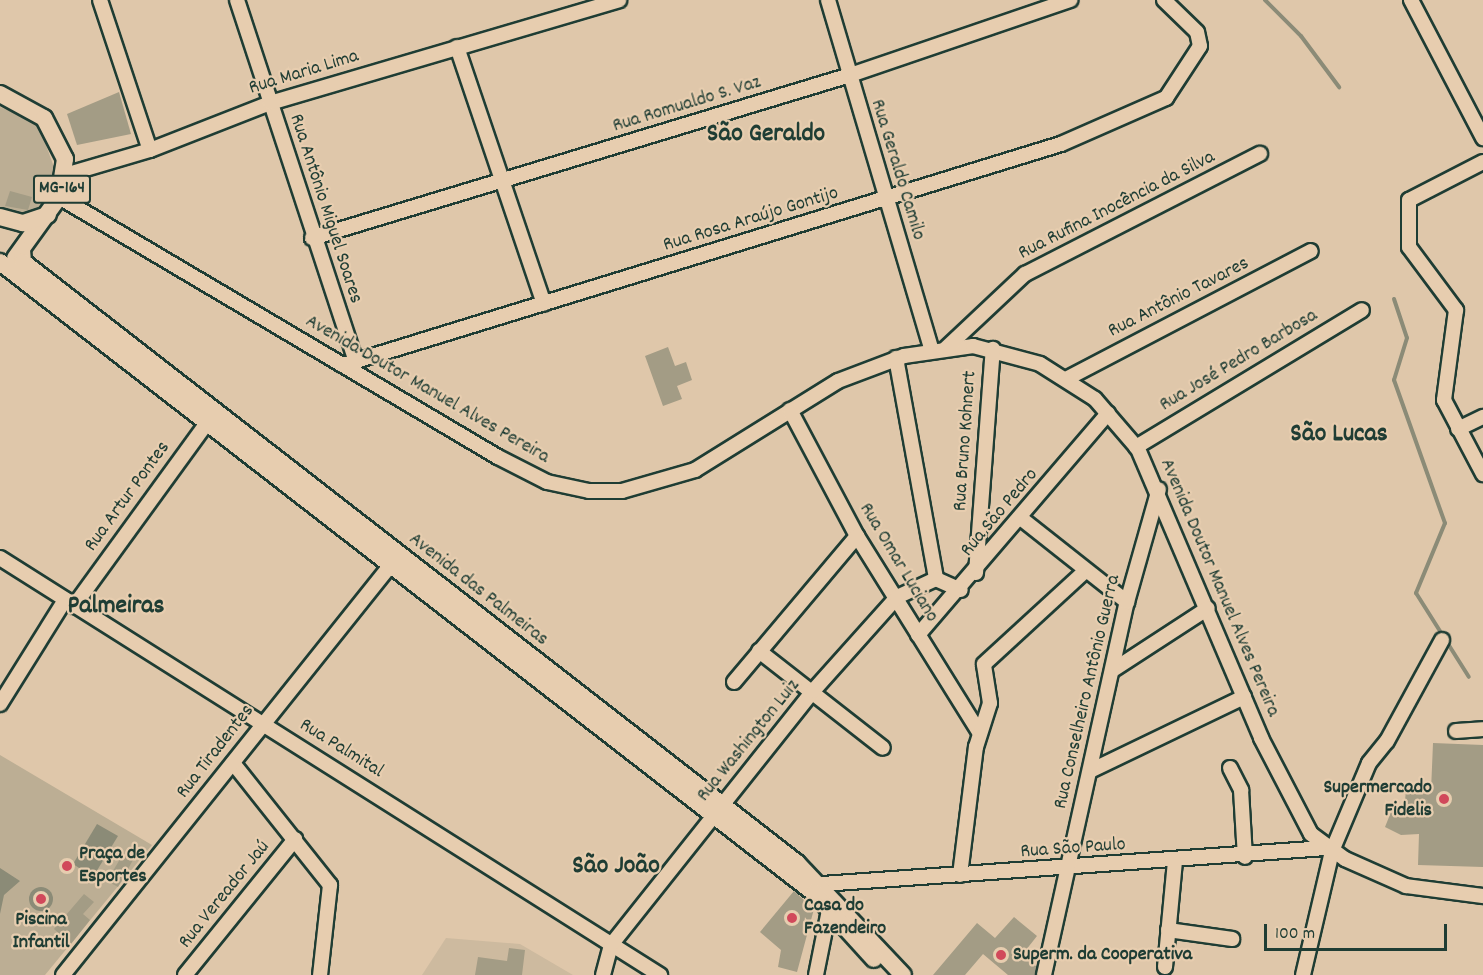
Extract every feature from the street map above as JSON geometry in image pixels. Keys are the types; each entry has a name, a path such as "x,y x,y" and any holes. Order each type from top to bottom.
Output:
{"main road":[{"name":"MG-164","path":"0,94 20,102 54,129 65,176 59,197 48,215 22,250 2,268"},
{"path":"0,102 20,102"},
{"path":"0,216 23,223 48,215"},
{"name":"Avenida das Palmeiras","path":"22,250 23,262 211,417 718,811 822,884 903,975"},
{"name":"Avenida das Palmeiras","path":"2,268 211,417"},
{"name":"Avenida das Palmeiras","path":"718,811 829,910 888,975"}],"street":[{"name":"Rua Antônio Miguel Soares","path":"237,0 349,363"},
{"name":"Rua Maria Lima","path":"65,176 150,150 270,103 619,0"},
{"name":"Rua Geraldo Camilo","path":"828,0 847,76 938,350"},
{"name":"Rua Romualdo S. Vaz","path":"312,238 847,76 1070,0"},
{"name":"Rua Rosa Araújo Gontijo","path":"349,363 887,200 1061,144 1166,98 1200,46 1197,32 1164,0"},
{"path":"1412,0 1483,138"},
{"path":"101,3 150,150"},
{"path":"457,47 544,304"},
{"name":"Rua Rufina Inocência da Silva","path":"938,350 1025,274 1260,154"},
{"path":"1483,162 1410,200 1408,247 1456,310 1444,400 1483,474"},
{"name":"Avenida Doutor Manuel Alves Pereira","path":"59,197 349,363 527,473 589,491 622,491 695,470 790,410 853,374 896,358 938,350 993,349 1023,357 1066,379 1108,413 1136,447 1158,489 1244,697 1292,803 1329,850 1406,886 1483,896"},
{"name":"Rua Antônio Tavares","path":"1066,379 1311,251"},
{"name":"Rua José Pedro Barbosa","path":"1136,447 1362,310"},
{"name":"Rua Bruno Kohnert","path":"975,573 993,349"},
{"path":"896,358 936,579 962,590"},
{"name":"Rua Omar Luciano","path":"790,410 856,536 897,597 979,732"},
{"name":"Rua São Pedro","path":"918,635 962,590 1108,413"},
{"name":"Rua Artur Pontes","path":"0,704 69,603 211,417"},
{"path":"1458,429 1483,417"},
{"name":"Rua Conselheiro Antônio Guerra","path":"1044,975 1128,602 1158,489"},
{"path":"1022,519 1085,571 1128,602"},
{"path":"735,682 856,536"},
{"name":"Rua Tiradentes","path":"63,975 394,560"},
{"name":"Rua Palmital","path":"2,564 264,723 660,975"},
{"path":"960,875 979,732 990,703 983,673 988,656 1085,571"},
{"name":"Rua Washington Luiz","path":"603,975 611,945 813,691 897,597 936,579"},
{"path":"1113,670 1208,608"},
{"path":"1303,975 1329,850 1369,763 1387,741 1442,640"},
{"path":"759,651 883,748"},
{"path":"1090,771 1244,697"},
{"path":"1456,731 1483,729"},
{"path":"233,763 330,885 320,975"},
{"path":"1230,768 1241,790 1245,857"},
{"name":"Rua Vereador Jaú","path":"185,975 295,839"},
{"name":"Rua São Paulo","path":"822,884 1329,850"},
{"path":"1165,967 1175,862"},
{"path":"816,975 829,910"},
{"path":"1168,930 1232,939"}],"shaded area":[{"path":"0,107 38,123 55,170 52,191 28,218 0,209"},
{"name":"Praça de Esportes","path":"0,755 152,845 45,975 0,975"},
{"path":"97,824 118,836 93,877 73,864"},
{"path":"0,868 20,881 4,895 0,914"},
{"name":"Piscina Infantil","path":"41,887 46,888 52,894 52,904 46,910 41,911 36,910 30,904 29,899 30,894 36,888"},
{"path":"446,938 520,944 573,975 422,975"}],"building":[{"path":"119,92 131,134 77,145 67,114"},
{"path":"10,191 32,197 28,210 5,206"},
{"path":"668,347 675,366 686,362 692,380 677,386 682,399 663,406 645,356"},
{"name":"Supermercado Fidelis","path":"1433,743 1483,745 1483,867 1418,865 1419,834 1401,835 1385,827 1393,807 1404,811 1406,790 1431,791"},
{"path":"123,854 133,860 118,887 107,881"},
{"name":"Casa do Fazendeiro","path":"794,891 814,909 797,972 778,967 781,950 760,932"},
{"path":"84,894 94,902 83,914 90,920 71,944 54,929"},
{"path":"1014,917 1037,936 1022,955 1037,967 1035,975 1008,975 983,954 965,975 933,975 977,923 995,938"},
{"path":"509,948 525,950 522,975 475,975 478,957 507,961"}],"waterway":[{"path":"1265,0 1301,36 1339,87"},
{"path":"1394,299 1407,338 1394,380 1445,523 1416,593 1469,677"}],"place":[{"name":"Supermercado Fidelis","path":"1444,799"},
{"name":"Praça de Esportes","path":"67,866"},
{"name":"Piscina Infantil","path":"41,899"},
{"name":"Casa do Fazendeiro","path":"792,918"},
{"name":"Superm. da Cooperativa","path":"1001,955"}],"district":[{"name":"São Geraldo","path":"766,135"},
{"name":"São Lucas","path":"1339,435"},
{"name":"Palmeiras","path":"116,607"},
{"name":"São João","path":"616,867"}]}
